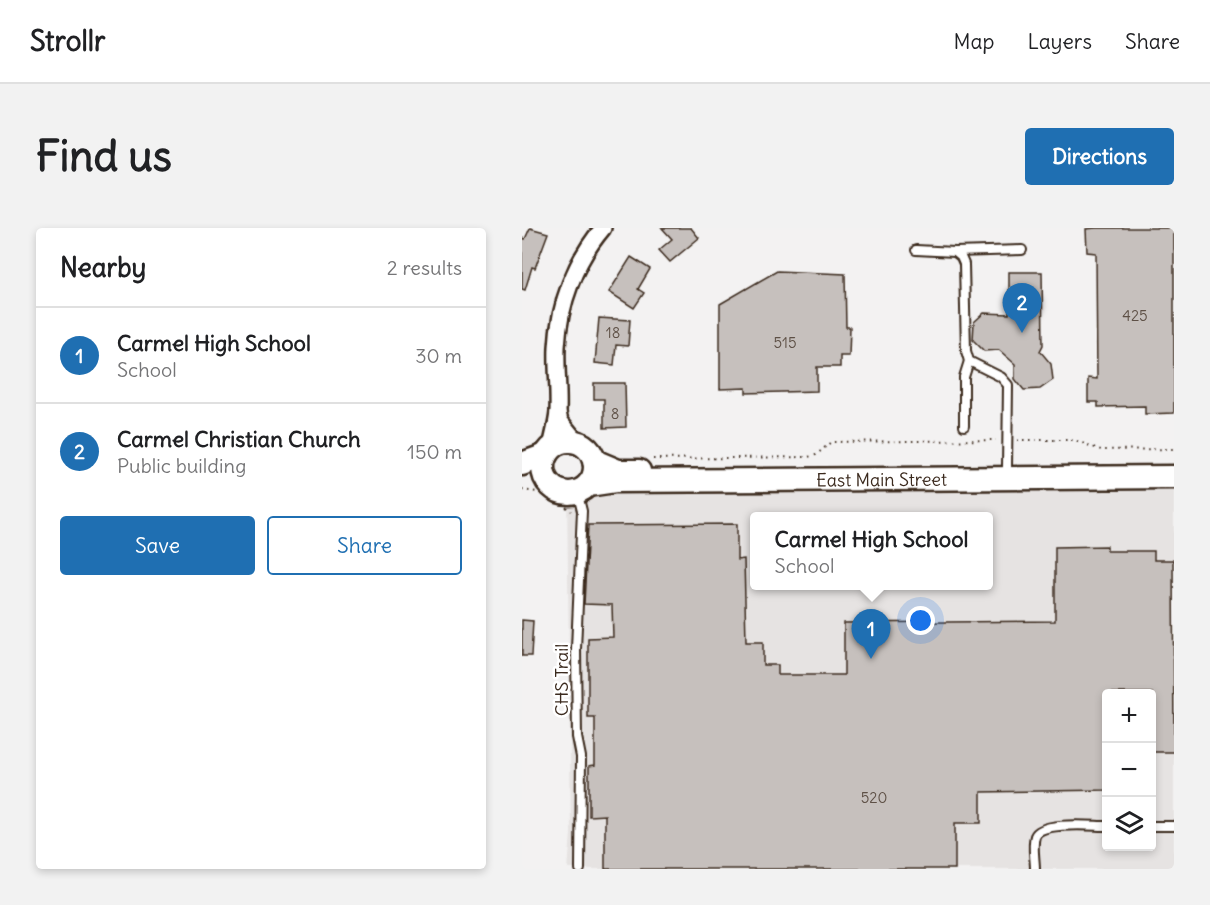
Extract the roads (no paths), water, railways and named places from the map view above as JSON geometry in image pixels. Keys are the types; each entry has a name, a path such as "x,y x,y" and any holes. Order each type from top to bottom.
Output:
{"main road":[{"path":"522,464 548,452 560,442 577,442 585,446 594,461 595,469 579,496 556,490 546,480 543,469 548,452"},
{"name":"East Main Street","path":"594,461 618,471 1174,466"},
{"path":"522,477 546,480"},
{"name":"East Main Street","path":"579,496 615,481 1174,477"}],"street":[{"path":"577,442 560,421 558,413 557,347 560,321 575,270 603,228"},
{"path":"548,452 558,413"}],"lane":[{"path":"916,250 955,252 1022,250"},
{"path":"955,252 964,264 966,351 969,361 964,377 964,426"},
{"path":"969,361 1001,377 1008,385 1007,468"},
{"name":"CHS Trail","path":"579,496 582,511 576,649 577,737 581,757 579,869"},
{"path":"1035,869 1034,846 1036,835 1042,828 1102,826"},
{"path":"1156,826 1174,826"}],"place":[{"name":"Carmel Christian Church","path":"1022,333"},
{"name":"Carmel High School","path":"871,659"}]}
